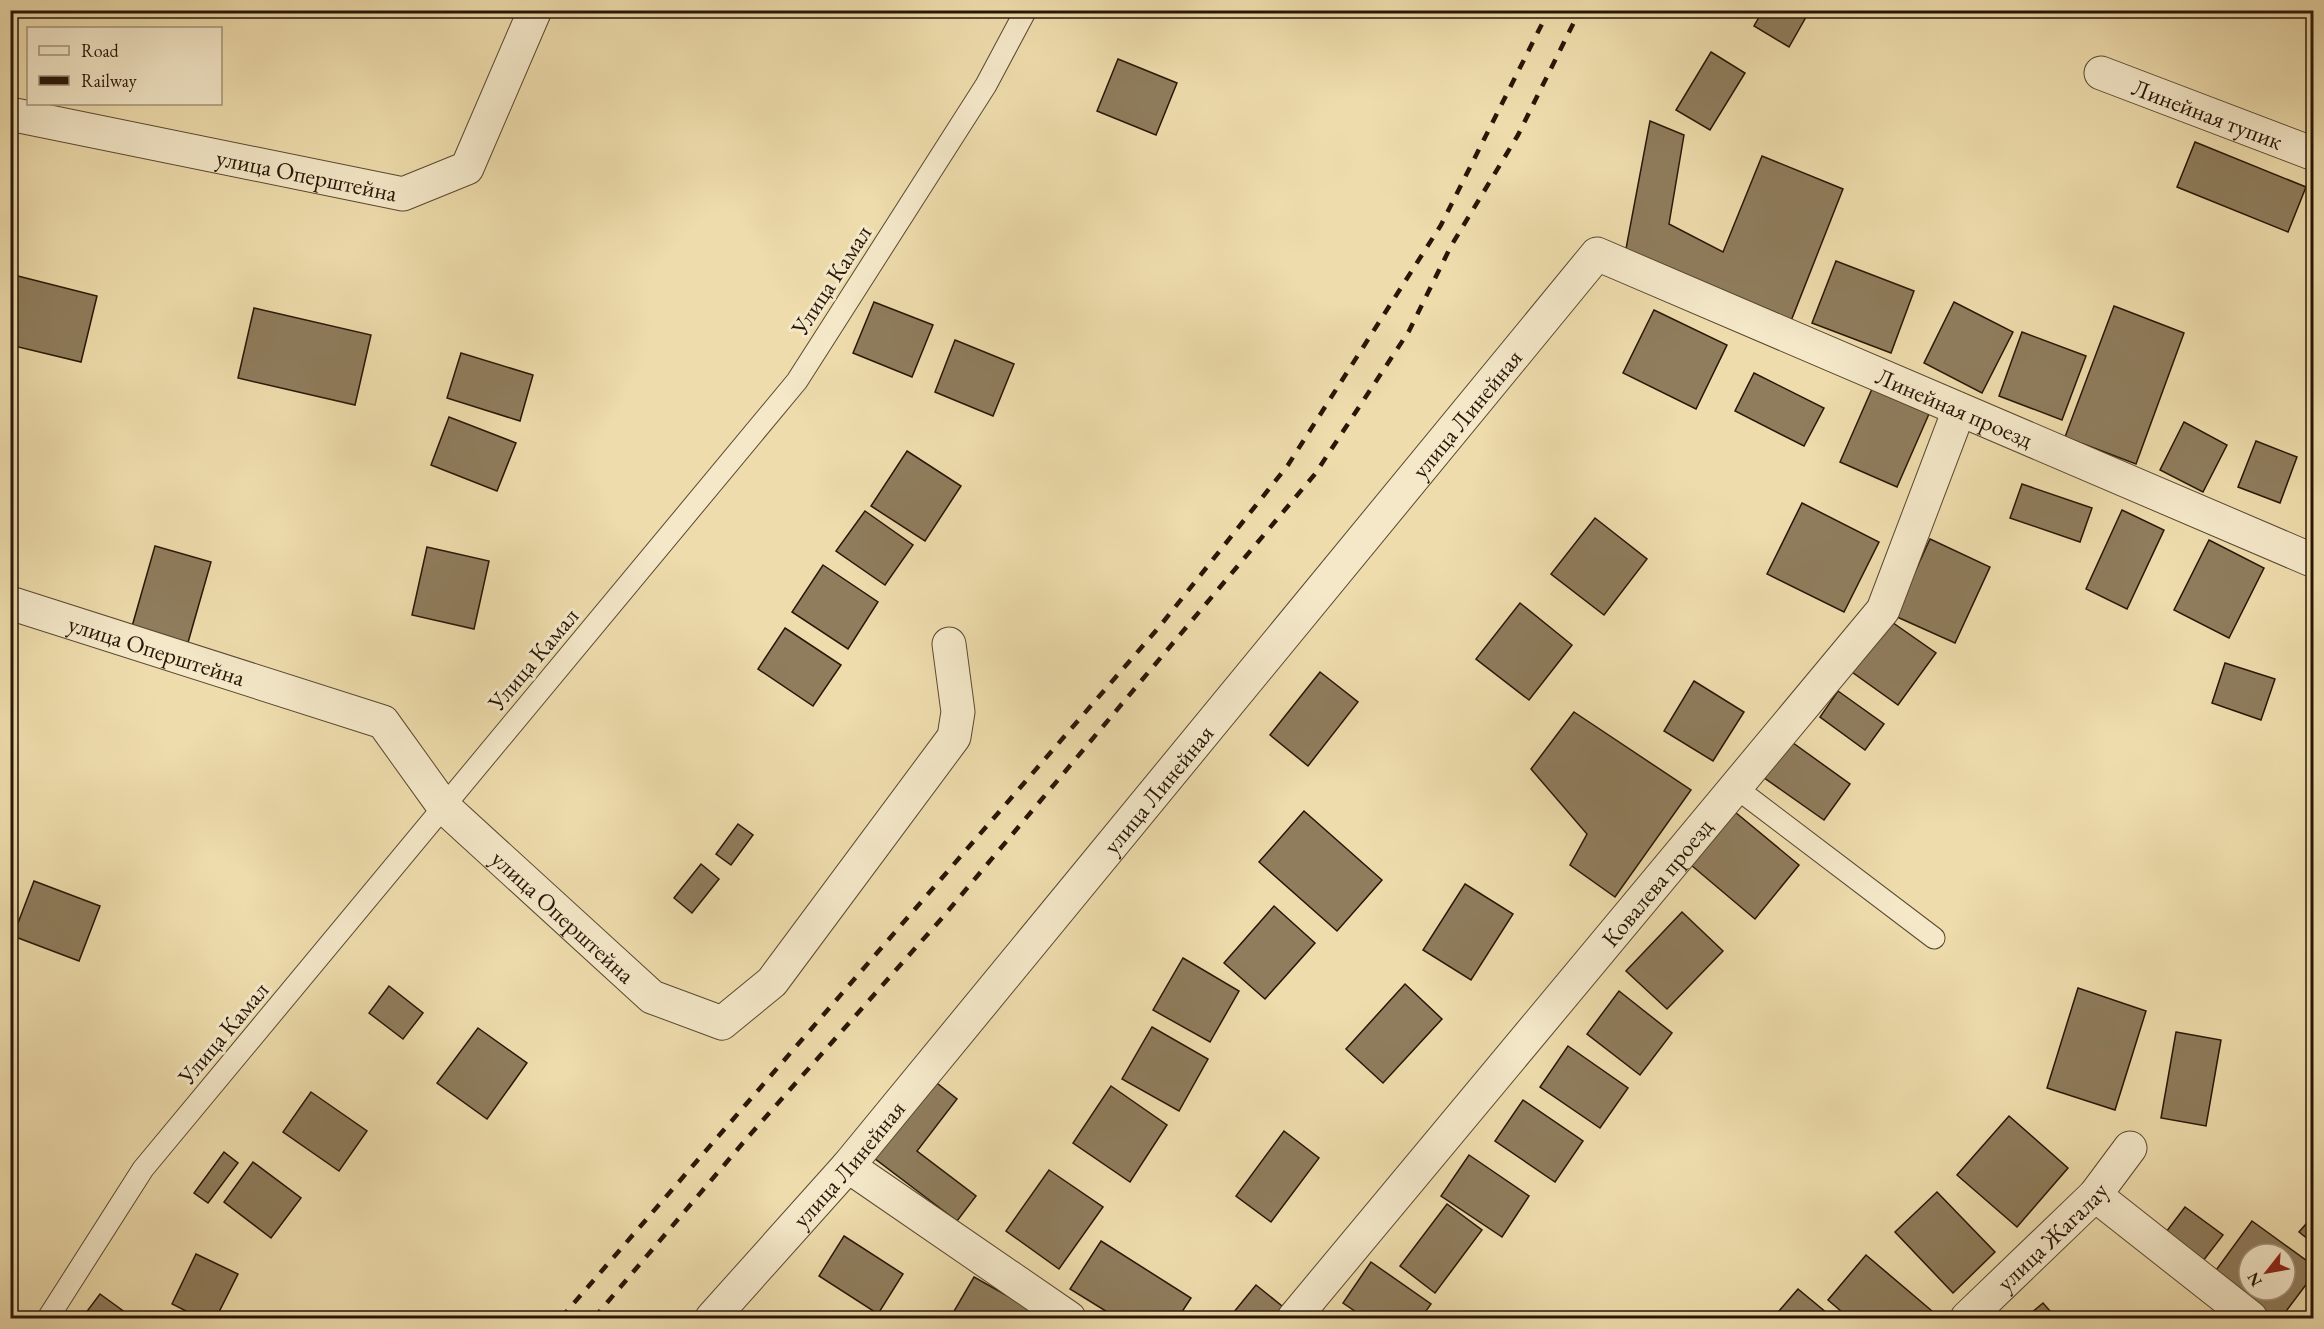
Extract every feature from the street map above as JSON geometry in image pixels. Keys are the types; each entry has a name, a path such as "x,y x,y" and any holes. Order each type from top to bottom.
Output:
{"street":[{"name":"улица Оперштейна","path":"10,114 403,194 467,168 535,10"},
{"name":"Линейная тупик","path":"2101,73 2313,154"},
{"name":"Линейная проезд","path":"1597,254 2313,561"},
{"name":"улица Линейная","path":"712,1318 848,1166 1597,254"},
{"name":"Ковалева проезд","path":"1294,1318 1883,610 1959,410"},
{"name":"улица Оперштейна","path":"10,603 383,722 444,807 652,997 722,1023 772,982 954,737 958,712 949,644"},
{"name":"улица Жагалау","path":"1967,1318 2095,1195 2130,1148"},
{"path":"848,1166 1069,1318"},
{"path":"2095,1195 2251,1318"}],"lane":[{"name":"Улица Камал","path":"48,1318 143,1168 797,381 986,85 1026,10"},
{"path":"1735,787 1934,938"}],"building":[{"path":"1763,10 1810,10 1789,47 1754,26"},
{"path":"1711,52 1745,73 1710,130 1676,110"},
{"path":"1118,59 1177,83 1156,135 1097,111"},
{"path":"1650,121 1684,135 1669,224 1723,252 1762,156 1843,189 1791,321 1625,254"},
{"path":"2195,142 2306,187 2288,232 2177,187"},
{"path":"1836,261 1914,291 1891,353 1812,323"},
{"path":"10,274 97,296 81,362 10,345"},
{"path":"874,302 933,325 912,377 853,353"},
{"path":"1954,302 2013,332 1982,393 1924,363"},
{"path":"2114,306 2184,333 2136,464 2065,437"},
{"path":"254,308 371,335 355,405 238,378"},
{"path":"1654,310 1727,345 1696,409 1623,373"},
{"path":"2022,332 2086,356 2062,420 1999,396"},
{"path":"955,340 1014,364 993,416 935,392"},
{"path":"461,353 533,375 520,421 447,398"},
{"path":"1754,373 1824,408 1804,446 1735,411"},
{"path":"1872,389 1929,414 1897,487 1840,462"},
{"path":"449,417 516,443 497,491 431,465"},
{"path":"2184,422 2227,445 2203,492 2160,470"},
{"path":"2256,441 2297,457 2280,503 2238,487"},
{"path":"907,451 961,486 925,541 871,506"},
{"path":"2022,484 2092,508 2080,542 2010,518"},
{"path":"1802,503 1879,542 1844,612 1767,574"},
{"path":"2122,510 2164,530 2127,609 2086,589"},
{"path":"865,511 913,545 885,585 836,551"},
{"path":"1595,518 1647,559 1604,615 1551,574"},
{"path":"1930,539 1990,567 1955,643 1895,616"},
{"path":"2209,540 2264,568 2229,638 2174,610"},
{"path":"155,546 211,562 187,646 131,630"},
{"path":"427,547 489,561 474,629 412,615"},
{"path":"823,565 878,602 848,649 792,612"},
{"path":"1520,603 1572,645 1529,700 1476,659"},
{"path":"1889,620 1936,653 1898,705 1852,672"},
{"path":"785,628 841,665 813,706 758,669"},
{"path":"2225,663 2275,679 2261,720 2212,703"},
{"path":"1320,672 1358,702 1308,766 1270,735"},
{"path":"1694,681 1744,712 1713,761 1664,731"},
{"path":"1838,691 1884,724 1865,750 1820,717"},
{"path":"1574,712 1691,790 1615,897 1570,865 1587,834 1531,769"},
{"path":"1789,740 1850,784 1824,820 1763,777"},
{"path":"1304,811 1382,880 1337,931 1259,862"},
{"path":"1735,812 1799,865 1755,919 1691,865"},
{"path":"738,824 753,835 731,865 716,854"},
{"path":"701,864 719,879 692,913 674,898"},
{"path":"34,881 100,906 79,961 13,936"},
{"path":"1465,884 1513,914 1471,980 1423,950"},
{"path":"1274,906 1315,943 1265,999 1224,963"},
{"path":"1682,912 1723,951 1667,1009 1626,971"},
{"path":"1183,958 1239,991 1210,1042 1153,1010"},
{"path":"1405,984 1442,1019 1383,1083 1346,1049"},
{"path":"389,986 423,1013 403,1039 369,1013"},
{"path":"2078,988 2146,1011 2115,1110 2047,1088"},
{"path":"1619,991 1672,1033 1640,1075 1587,1034"},
{"path":"1152,1027 1208,1059 1179,1111 1122,1079"},
{"path":"478,1028 527,1063 487,1119 437,1083"},
{"path":"2176,1032 2221,1040 2206,1126 2161,1118"},
{"path":"1568,1046 1628,1088 1600,1128 1540,1087"},
{"path":"933,1080 957,1099 917,1151 976,1196 957,1221 874,1158"},
{"path":"1111,1086 1167,1125 1130,1182 1073,1143"},
{"path":"311,1092 367,1131 339,1171 283,1132"},
{"path":"1523,1100 1583,1141 1555,1182 1495,1141"},
{"path":"2009,1116 2068,1168 2017,1227 1957,1175"},
{"path":"1284,1131 1319,1158 1271,1222 1236,1196"},
{"path":"224,1152 238,1163 208,1203 194,1193"},
{"path":"1469,1155 1529,1196 1502,1237 1441,1196"},
{"path":"253,1162 301,1198 271,1238 224,1202"},
{"path":"1049,1170 1103,1207 1059,1269 1006,1231"},
{"path":"1937,1192 1995,1252 1953,1293 1895,1232"},
{"path":"1447,1204 1482,1230 1435,1293 1400,1266"},
{"path":"2185,1207 2223,1235 2203,1261 2166,1232"},
{"path":"2314,1215 2314,1244 2299,1232"},
{"path":"2252,1221 2281,1242 2237,1242 2237,1290 2214,1273"},
{"path":"844,1236 903,1274 878,1314 819,1276"},
{"path":"1101,1241 1191,1298 1178,1318 1117,1318 1070,1289"},
{"path":"196,1254 238,1274 216,1318 200,1318 172,1304"},
{"path":"2297,1254 2314,1266 2314,1274 2297,1297"},
{"path":"1866,1255 1932,1311 1926,1318 1849,1318 1828,1300"},
{"path":"1371,1262 1431,1304 1421,1318 1365,1318 1343,1303"},
{"path":"974,1277 1043,1316 1041,1318 950,1318"},
{"path":"1256,1285 1287,1310 1280,1318 1229,1318"},
{"path":"1798,1289 1833,1318 1773,1318"},
{"path":"100,1294 133,1318 82,1318"},
{"path":"2253,1302 2293,1302 2281,1318 2274,1318"},
{"path":"2043,1303 2056,1318 2025,1318"}],"railway":[{"path":"561,1318 1160,626 1288,465 1441,225 1549,10"},
{"path":"594,1318 748,1137 942,918 1315,474 1409,331 1451,246 1518,135 1580,10"}]}
